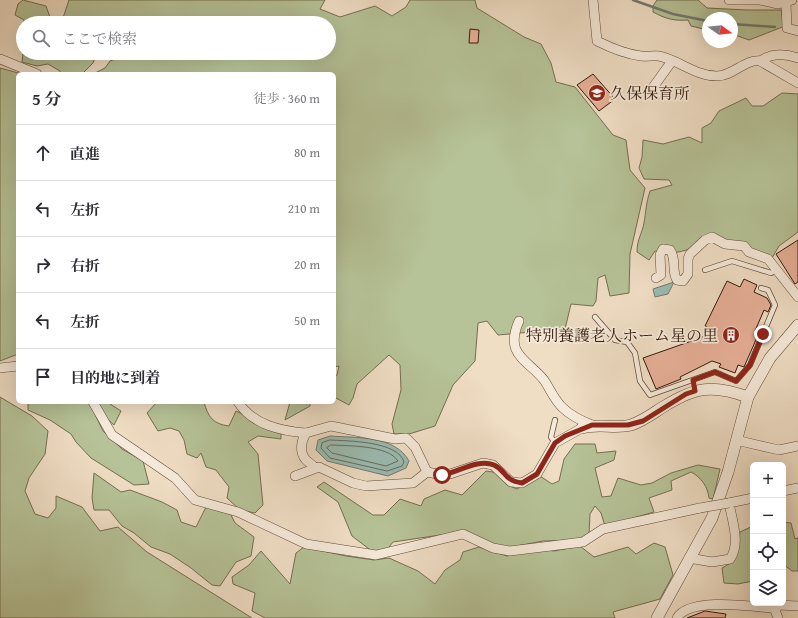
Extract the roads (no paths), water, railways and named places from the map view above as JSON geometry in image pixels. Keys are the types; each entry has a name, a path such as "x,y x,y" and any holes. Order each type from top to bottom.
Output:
{"street":[{"path":"593,0 597,41 618,51 639,56 659,56 696,72 717,76 736,71 753,60 760,61 798,83"},
{"path":"729,0 760,0 778,4 789,1 787,28 798,31"},
{"path":"760,61 768,55 778,54 798,58"},
{"path":"0,59 32,72"},
{"path":"656,95 654,86 672,62"},
{"path":"656,278 661,275 660,255 663,249 670,250 672,254 675,276 677,280 683,281 688,274 688,258 690,254 709,237 712,237 725,244 744,246 749,252 768,258 798,297"},
{"path":"520,321 513,335 516,349 523,361 543,379 562,408 587,427"},
{"path":"657,618 712,518 728,472 748,397 770,358 798,325"},
{"path":"0,368 16,366"},
{"path":"296,476 318,467 366,486 412,484 427,472 442,475 450,474 484,463 493,465 511,482 522,483 537,474 555,443 587,427 628,425 643,421 686,394 695,391 716,388 728,390 748,397"},
{"path":"94,404 112,435 175,478 195,500 238,512 306,544 376,555 463,534 493,548 510,551 583,542 603,530 700,508 750,499"},
{"path":"240,404 252,417 283,432 306,433 331,426 395,439 406,438 415,447 427,472"},
{"path":"306,433 302,439 301,450 305,459 315,468"},
{"path":"736,440 779,450 798,446"},
{"path":"786,490 798,488"},
{"path":"689,558 712,562 723,562 730,559 735,553 736,542 729,503"},
{"path":"677,618 680,613 686,610 720,605 772,608 777,614"},
{"path":"777,614 779,605 798,606"}],"lane":[{"path":"705,270 732,261 771,273 777,270"},
{"path":"595,317 616,340 627,342 635,353 640,381 650,395 715,372 736,381 750,365 775,305 768,290 761,288"},
{"path":"693,380 695,391"},
{"path":"555,420 551,437 555,443"}],"water":[{"path":"674,282 668,294 655,297 653,289"},
{"path":"330,436 362,438 384,442 394,446 403,453 409,461 406,468 388,476 327,461 316,450 318,440"}],"waterway":[{"path":"633,0 673,14 702,20"},
{"path":"738,24 775,27"}],"place":[{"name":"久保保育所","path":"597,93"},
{"name":"特別養護老人ホーム星の里","path":"731,335"}]}
